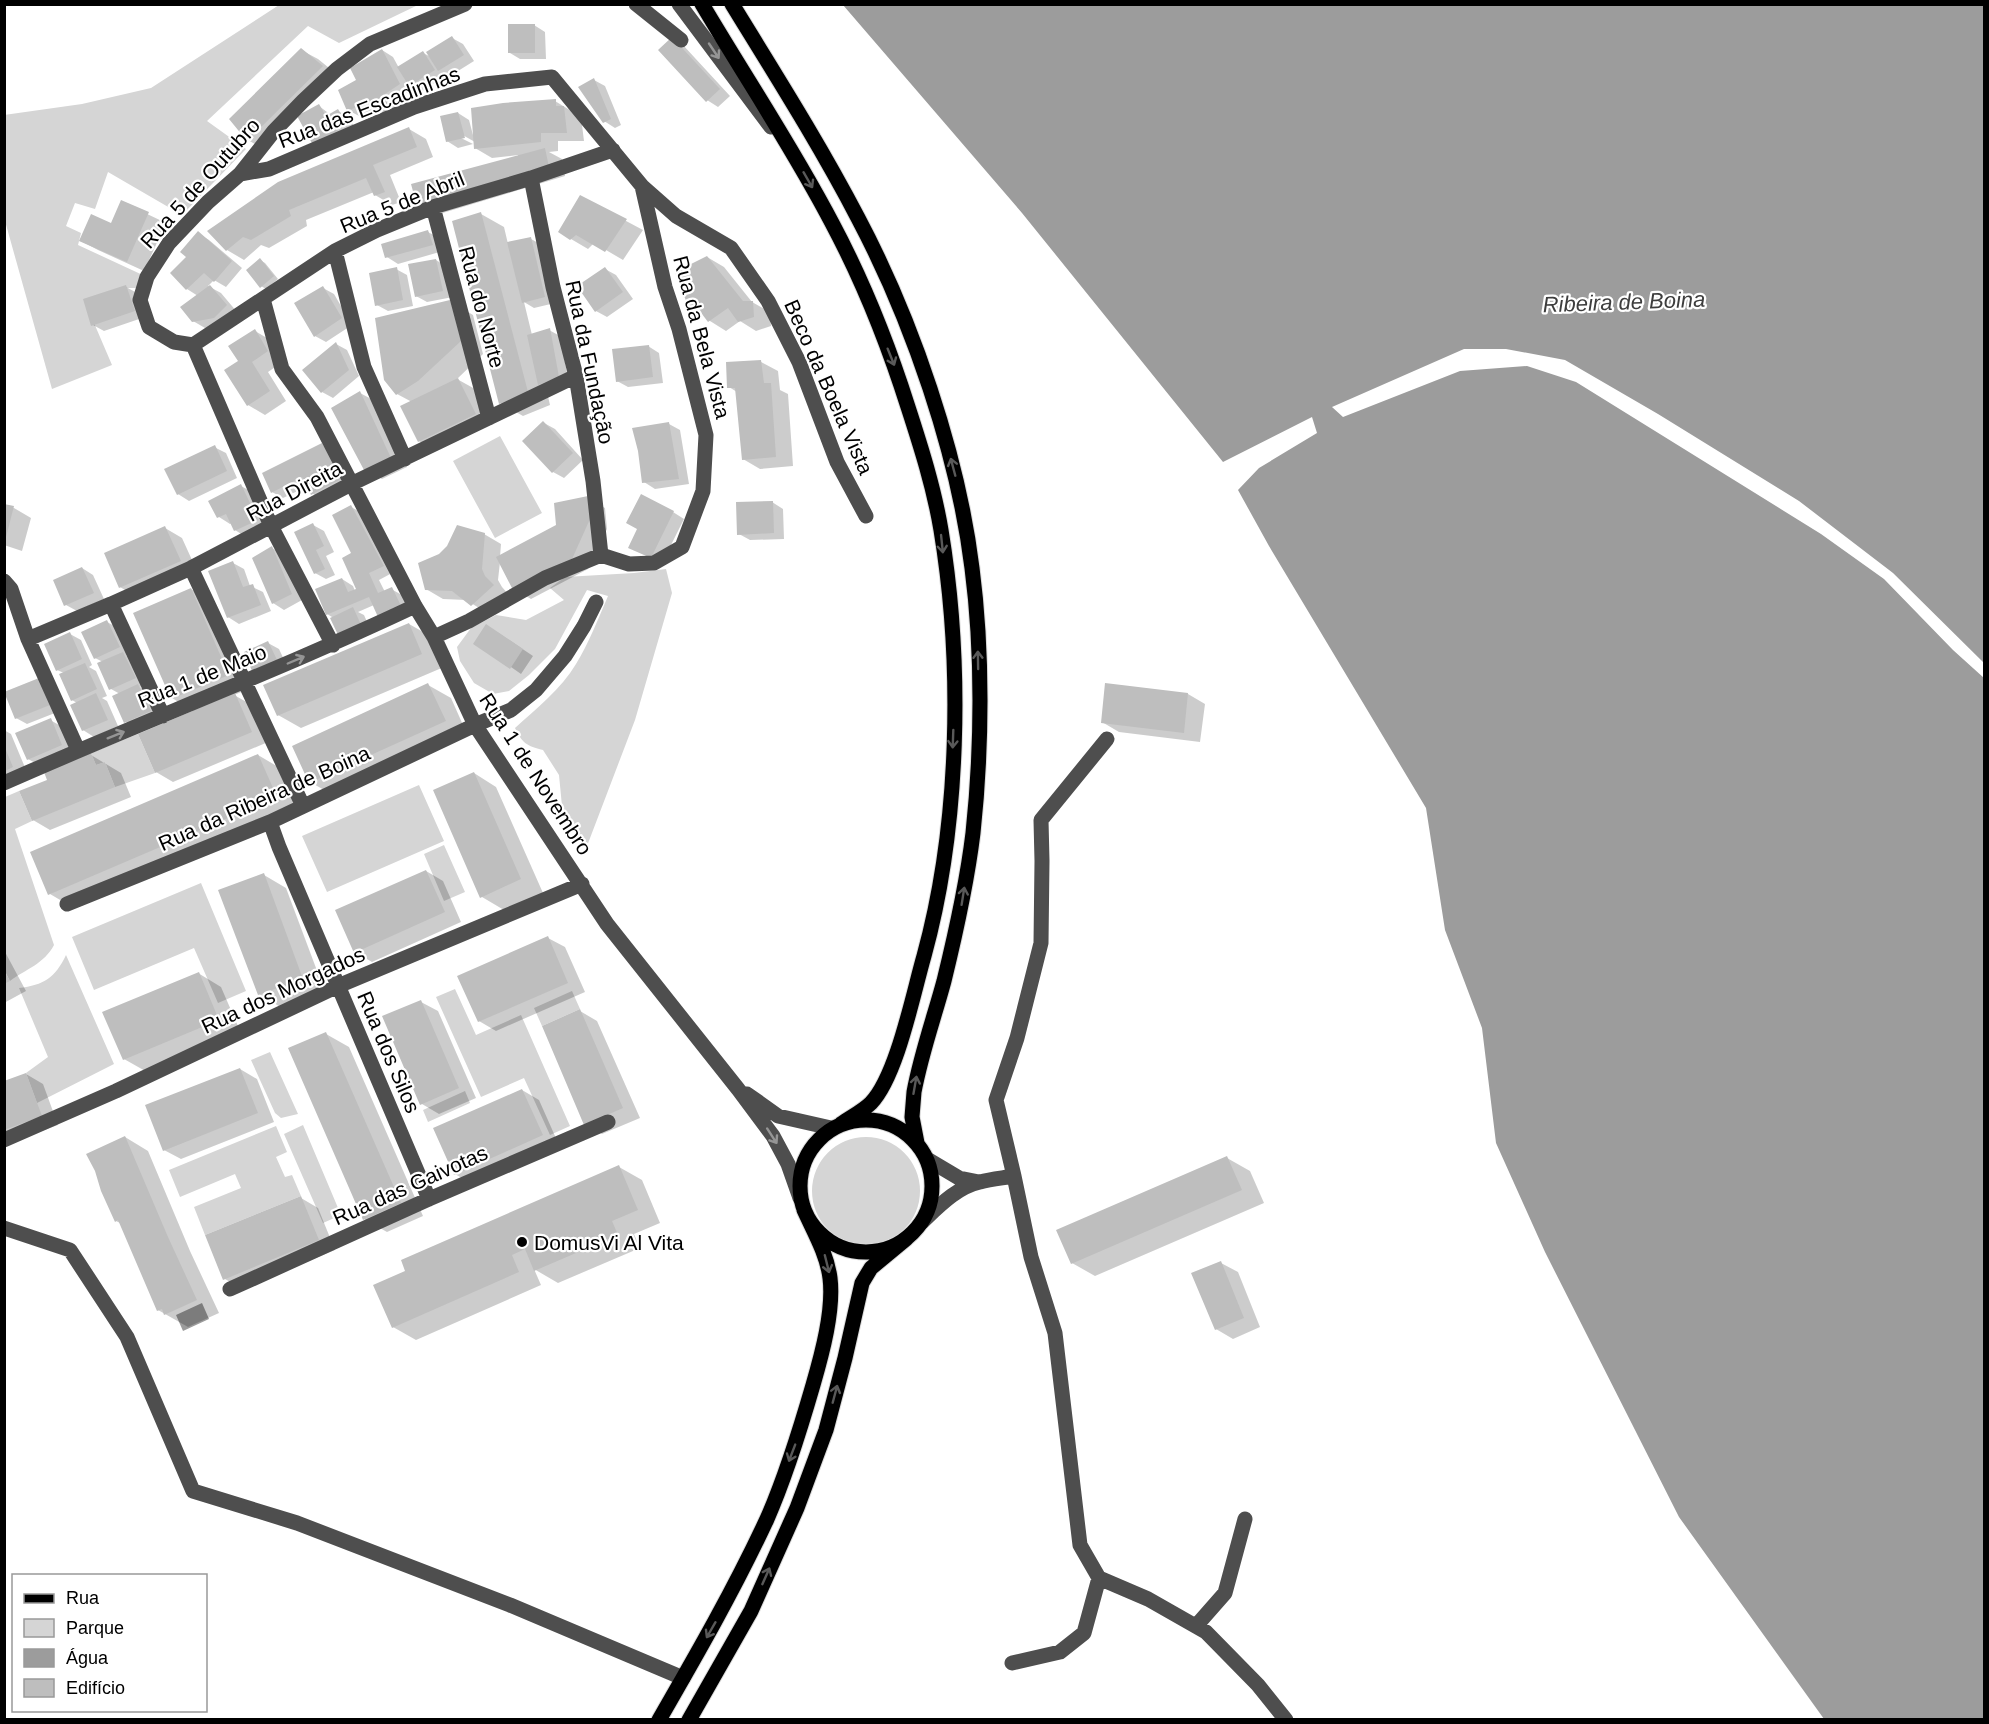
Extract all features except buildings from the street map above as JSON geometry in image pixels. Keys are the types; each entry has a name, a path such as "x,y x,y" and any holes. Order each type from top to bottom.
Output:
{"main road":[{"path":"659,1719 717,1620 767,1517 797,1438 821,1357 830,1303 830,1280 826,1258 802,1204 799,1177 805,1158 816,1141 869,1106 878,1095 890,1071 930,932 941,881 953,750 952,632 941,529 922,448 898,377 865,292 832,222 702,4"},
{"path":"732,4 859,219 904,320 933,400 954,472 972,568 978,652 980,741 972,834 961,908 914,1092 912,1117 917,1143"},
{"path":"689,1719 751,1611 797,1508 826,1430 862,1283 871,1268 906,1239 922,1222 930,1202 932,1180 927,1159 917,1143 901,1129 882,1121 862,1119 836,1126"},
{"path":"802,1204 814,1228 829,1241 848,1250 868,1252 888,1248 906,1239"}],"street":[{"name":"Rua 5 de Outubro","path":"193,345 174,342 149,327 140,300 147,277 169,243 208,202 240,174 274,131 337,69 370,44 465,4"},
{"path":"636,4 681,40"},
{"path":"679,4 795,159"},
{"name":"Rua das Escadinhas","path":"240,174 269,169 414,107 485,84 552,77 642,186"},
{"name":"Rua 5 de Abril","path":"193,345 335,251 377,230 433,207 531,178 613,150"},
{"name":"Rua da Fundação","path":"531,178 553,286 576,376 593,482 601,555"},
{"name":"Beco da Boela Vista","path":"642,186 676,216 731,248 768,301 799,362 837,462 866,516"},
{"name":"Rua da Bela Vista","path":"601,555 629,564 654,564 682,547 703,491 706,435 679,328 664,287 642,186"},
{"name":"Rua do Norte","path":"433,207 489,418"},
{"path":"335,251 364,367 405,459"},
{"name":"Rua 1 de Novembro","path":"263,299 282,369 317,417 415,606 434,637 475,725 607,924 738,1089"},
{"path":"193,345 271,526 333,645"},
{"name":"Rua Direita","path":"28,639 191,568 351,484 576,376"},
{"path":"434,637 469,621 545,578 601,555"},
{"path":"191,568 303,806"},
{"path":"4,581 11,589 28,639 78,750"},
{"name":"Rua da Ribeira de Boina","path":"67,904 270,822 511,710 536,690 565,656 585,626 596,602"},
{"path":"111,604 163,716"},
{"name":"Rua 1 de Maio","path":"4,783 78,750 333,645 415,606"},
{"path":"1107,739 1041,820 1041,943 1017,1038 996,1100 1031,1257 1055,1333 1080,1545 1099,1578 1148,1599 1206,1632 1258,1684 1286,1719"},
{"name":"Rua dos Silos","path":"270,822 429,1199"},
{"name":"Rua dos Morgados","path":"4,1140 116,1091 338,986 582,884"},
{"path":"738,1089 778,1116 836,1126"},
{"path":"738,1089 773,1136 788,1164 802,1204"},
{"name":"Rua das Gaivotas","path":"230,1289 429,1199 608,1122"},
{"path":"927,1159 959,1178 979,1182"},
{"path":"922,1222 944,1201 979,1182 1014,1176"},
{"path":"4,1228 70,1250 127,1336 193,1491 308,1527 510,1605 683,1678"},
{"path":"1196,1626 1225,1593 1245,1519"},
{"path":"1012,1663 1059,1652 1084,1633 1099,1578"}],"green space":[{"path":"279,5 418,5 339,43 308,26 207,121 246,149 182,215 108,172 95,209 75,203 66,226 81,233 78,245 147,277 136,288 121,288 85,302 112,365 52,389 5,221 4,115 82,104 151,88"},
{"path":"500,436 542,513 495,538 453,461"},
{"path":"666,569 672,593 635,720 587,846 562,806 559,775 543,750 526,743 515,728 548,698 570,673 585,648 608,596 587,590 555,649 509,691 493,694 474,683 460,661 457,647 471,628 496,615 526,620 564,600 550,588 565,577"},
{"path":"138,734 155,773 115,787 105,762 96,765 91,753"},
{"path":"419,785 444,841 327,892 302,836"},
{"path":"19,791 32,821 15,829 54,945 40,962 10,981 5,971 5,797"},
{"path":"444,845 465,892 444,901 424,854"},
{"path":"201,883 246,991 218,1003 194,948 94,990 72,937"},
{"path":"66,955 114,1064 37,1103 26,1073 48,1057 19,988 35,985 48,979 58,969"},
{"path":"455,989 476,1035 521,1015 570,1126 550,1135 524,1078 481,1097 436,997"},
{"path":"572,991 580,1009 542,1026 534,1008"},
{"path":"270,1052 298,1114 281,1118 275,1113 251,1060"},
{"path":"465,1091 470,1103 428,1122 423,1110"},
{"path":"303,1125 341,1215 323,1223 284,1134"},
{"path":"276,1126 287,1152 276,1157 285,1177 292,1175 301,1196 205,1235 194,1207 241,1188 235,1174 180,1197 169,1170"},
{"path":"866,1137 887,1141 904,1153 916,1170 920,1191 916,1212 904,1229 887,1241 866,1245 845,1241 828,1229 816,1212 812,1191 816,1170 828,1153 845,1141"}],"water":[{"name":"Ribeira de Boina","path":"843,5 1984,5 1984,663 1893,573 1799,501 1565,360 1506,349 1464,349 1332,407 1343,417 1460,371 1527,366 1576,382 1821,534 1884,579 1953,650 1984,678 1984,1719 1824,1719 1679,1517 1545,1252 1496,1143 1482,1028 1445,930 1426,808 1269,546 1238,490 1259,468 1317,433 1312,417 1223,462 1022,213"},
{"path":"202,1303 209,1319 183,1331 176,1315"}],"place":[{"name":"DomusVi Al Vita","path":"522,1242"}]}
